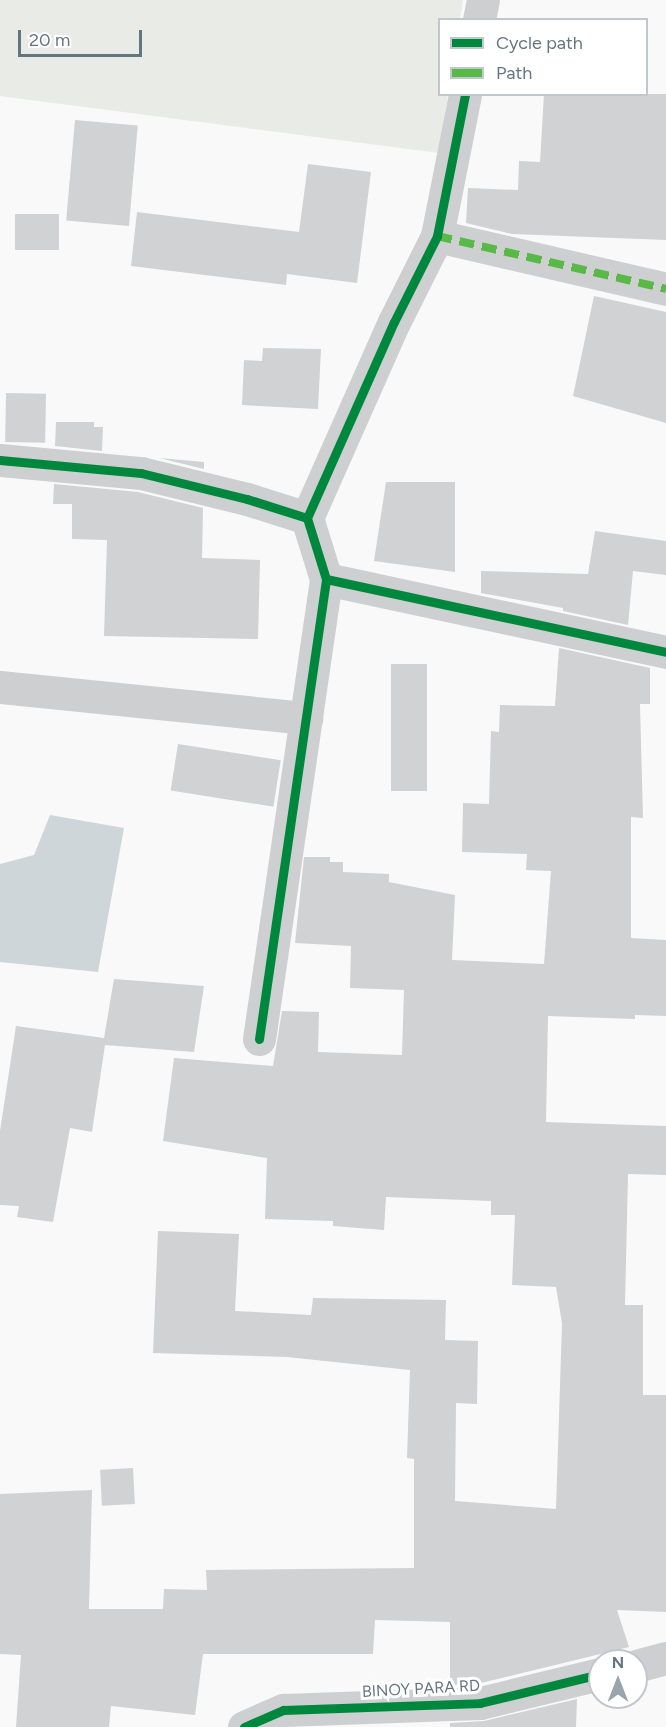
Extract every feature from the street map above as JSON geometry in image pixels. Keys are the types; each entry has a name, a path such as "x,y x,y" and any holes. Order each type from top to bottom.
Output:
{"street":[{"path":"479,18 483,0"},
{"path":"259,1039 326,579 307,518 437,236 465,96"},
{"path":"437,236 666,290"},
{"path":"0,460 141,473 307,518"},
{"path":"326,579 666,652"},
{"path":"0,687 306,718"},
{"path":"648,1662 666,1658"},
{"name":"BINOY PARA RD","path":"244,1727 284,1710 480,1703 588,1677"}],"shaded area":[{"path":"0,0 463,0 460,18 438,18 438,96 448,96 439,153 0,96"},
{"path":"50,815 124,828 98,972 0,962 0,864 34,855"}],"building":[{"path":"666,94 666,240 512,234 466,223 468,188 518,190 519,161 540,162 544,96"},
{"path":"75,120 138,125 129,226 66,221"},
{"path":"308,164 371,172 357,283 287,274 286,285 131,266 137,212 299,232"},
{"path":"15,214 59,214 59,250 15,250"},
{"path":"594,296 666,312 666,423 573,396"},
{"path":"263,348 321,349 318,409 242,405 244,360 262,361"},
{"path":"6,393 46,394 45,443 5,442"},
{"path":"56,422 94,422 94,427 103,427 102,451 55,446"},
{"path":"159,458 204,462 204,469"},
{"path":"386,482 455,482 455,572 374,561"},
{"path":"54,484 138,492 203,508 202,558 260,560 258,639 104,636 107,540 72,539 72,504 53,504"},
{"path":"595,531 666,541 666,575 633,571 628,625 563,611 563,608 481,593 481,571 588,574"},
{"path":"559,648 650,668 650,704 640,704 643,818 631,817 631,938 666,940 666,1016 635,1015 635,1019 548,1016 546,1122 666,1126 666,1175 628,1174 625,1305 643,1305 643,1395 666,1395 666,1612 617,1610 629,1647 588,1649 588,1657 477,1684 450,1685 450,1622 375,1620 373,1654 203,1654 195,1715 111,1706 109,1727 16,1727 21,1655 0,1654 0,1494 92,1490 89,1609 163,1609 164,1589 207,1590 206,1570 414,1568 414,1459 407,1458 410,1370 287,1357 153,1353 158,1231 239,1234 235,1311 311,1315 313,1298 446,1300 445,1340 478,1341 477,1404 456,1403 455,1501 556,1509 562,1323 556,1287 512,1285 515,1215 491,1215 491,1201 386,1197 384,1230 333,1226 333,1221 265,1219 267,1158 163,1141 174,1058 273,1066 282,1011 319,1012 318,1052 402,1055 404,990 350,988 351,946 295,943 304,857 330,857 330,862 343,862 343,872 389,874 389,882 455,895 452,960 544,964 551,871 526,870 527,854 462,852 463,803 489,804 491,731 499,732 500,705 555,706"},
{"path":"391,664 427,664 427,791 391,791"},
{"path":"178,744 281,760 273,807 171,790"},
{"path":"114,979 204,986 194,1052 105,1045 92,1132 70,1128 53,1222 17,1217 19,1206 0,1205 0,1131 16,1026 104,1038"},
{"path":"133,1468 135,1504 102,1506 100,1470"},
{"path":"577,1699 576,1727 450,1727 450,1723 484,1721"}],"marked path":[{"path":"437,236 666,289"}],"cycle path":[{"path":"307,518 394,322 437,236 465,96"},
{"path":"0,460 141,473 247,499 307,518 326,579 666,652"},
{"path":"259,1039 326,579"},
{"path":"244,1727 283,1710 480,1703 588,1677"}]}
